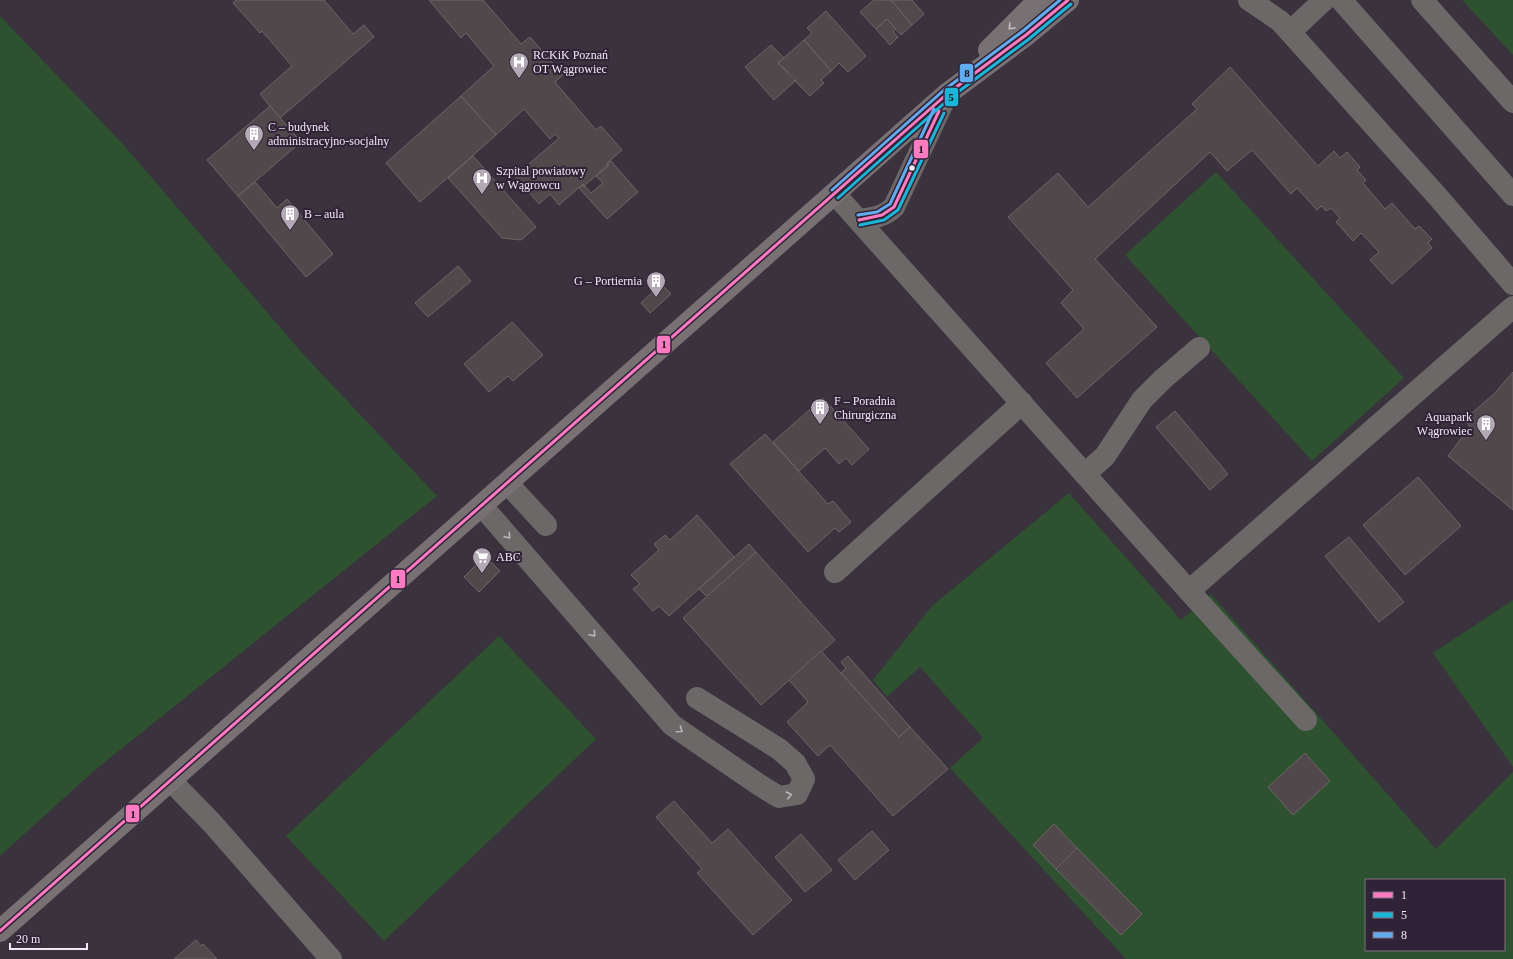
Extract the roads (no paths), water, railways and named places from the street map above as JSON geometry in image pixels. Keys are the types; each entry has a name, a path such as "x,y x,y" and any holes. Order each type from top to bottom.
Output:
{"main road":[{"path":"0,931 508,484 644,361 947,94 1039,0"},
{"path":"947,94 1026,35 1068,0"}],"street":[{"path":"1249,0 1280,21 1513,284"},
{"path":"1290,32 1324,0"},
{"path":"1341,0 1513,195"},
{"path":"1422,0 1513,102"},
{"path":"859,220 880,216 889,212 894,207 947,94"},
{"path":"835,194 1306,720"},
{"path":"1189,591 1513,308"},
{"path":"1085,474 1105,456 1142,400 1163,379 1199,348"},
{"path":"834,572 1022,403"},
{"path":"508,484 546,525"},
{"path":"482,506 672,725 779,797 797,794 804,779 795,763 779,749 697,698"},
{"path":"171,781 212,823 331,959"}],"place":[{"name":"RCKiK Poznań OT Wągrowiec","path":"519,79"},
{"name":"C – budynek administracyjno-socjalny","path":"254,151"},
{"name":"Szpital powiatowy w Wągrowcu","path":"482,195"},
{"name":"B – aula","path":"290,231"},
{"name":"G – Portiernia","path":"656,298"},
{"name":"F – Poradnia Chirurgiczna","path":"820,425"},
{"name":"Aquapark Wągrowiec","path":"1486,441"},
{"name":"ABC","path":"482,574"}]}
